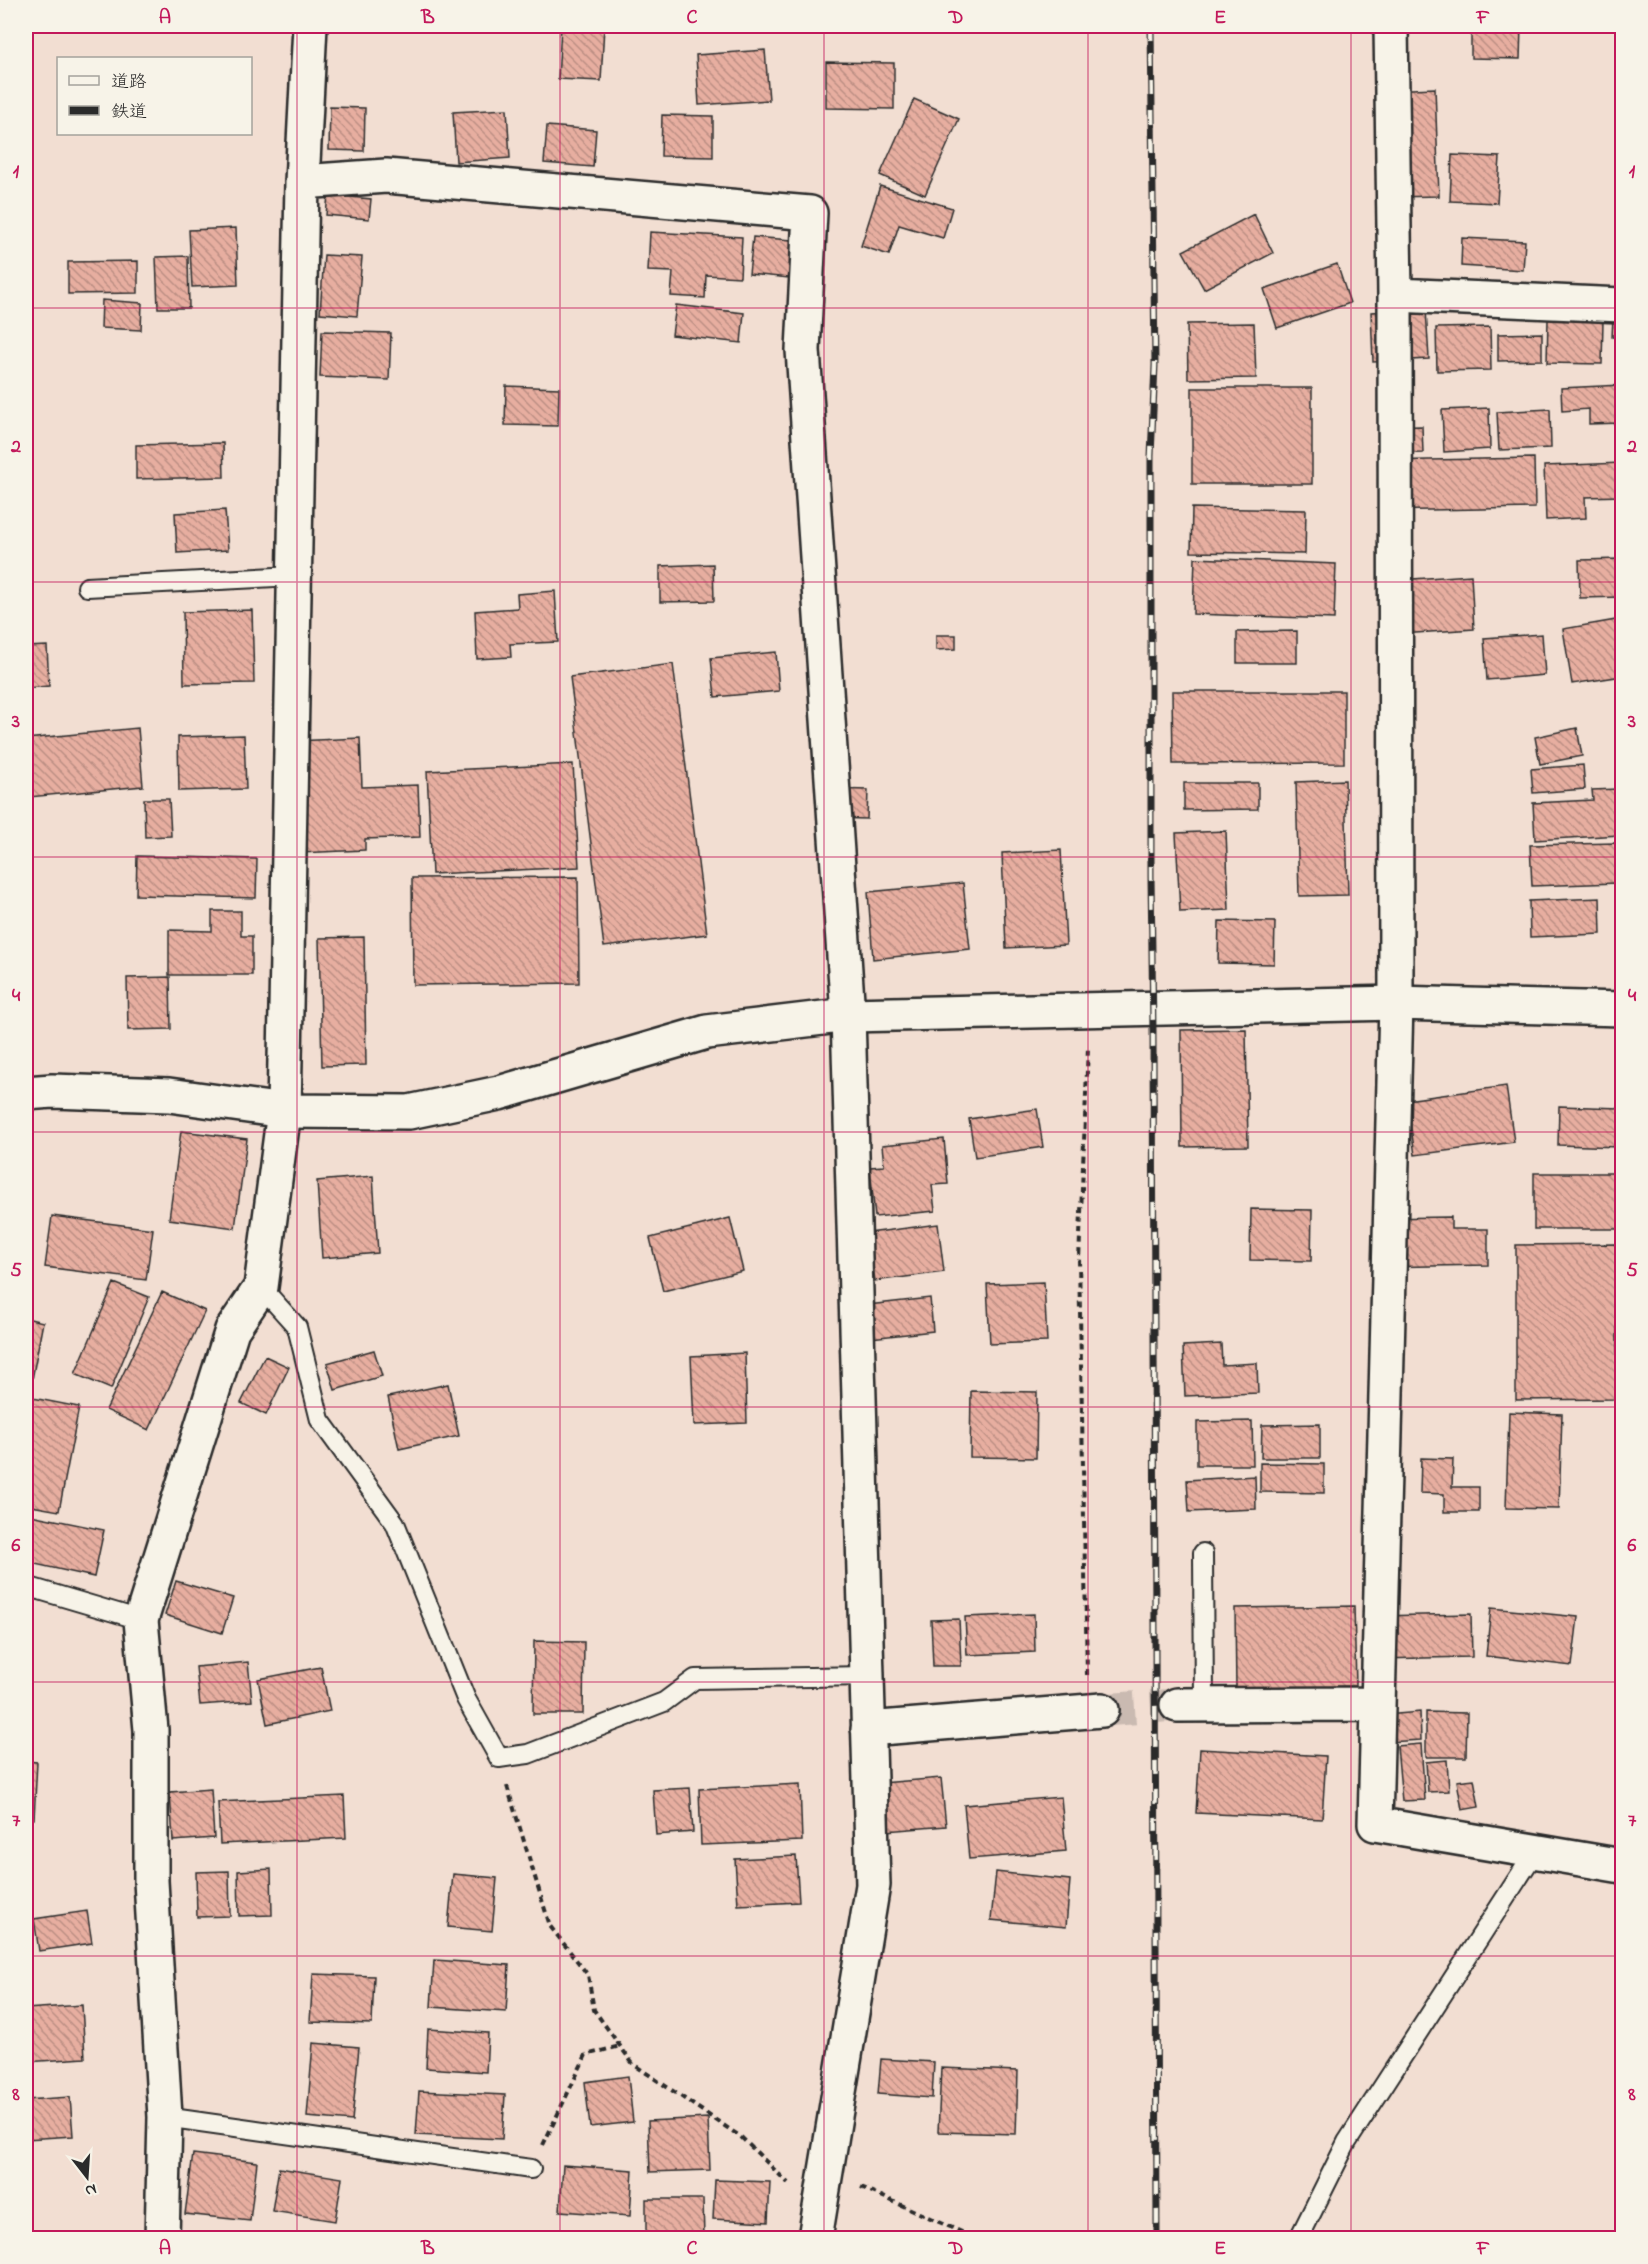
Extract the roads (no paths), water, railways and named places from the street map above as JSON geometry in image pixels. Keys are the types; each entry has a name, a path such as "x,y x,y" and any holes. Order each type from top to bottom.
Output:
{"street":[{"path":"162,2238 165,2117 151,1881 151,1730 141,1620 232,1330 261,1287 284,1111 302,182 310,26"},
{"path":"1391,26 1395,296 1396,1003 1375,1824 1623,1866"},
{"path":"302,182 386,176 810,213 803,350 848,1015 873,1885 816,2225"},
{"path":"1395,296 1623,305"},
{"path":"26,1093 52,1091 170,1095 284,1111 409,1112 499,1093 707,1032 848,1015 1396,1003 1623,1009"},
{"path":"1191,1705 1378,1704"},
{"path":"868,1729 1095,1711"}],"lane":[{"path":"87,587 294,576"},
{"path":"261,1287 297,1327 320,1420 394,1523 466,1699 499,1758 528,1754 664,1702 695,1679 866,1676"},
{"path":"1191,1705 1203,1553"},
{"path":"26,1586 141,1620"},
{"path":"1299,2238 1347,2142 1535,1852"},
{"path":"165,2117 531,2169"}],"tunnel":[{"path":"1102,1710 1177,1705"}],"railway":[{"path":"1151,26 1155,365 1151,456 1151,876 1157,2238"}]}
